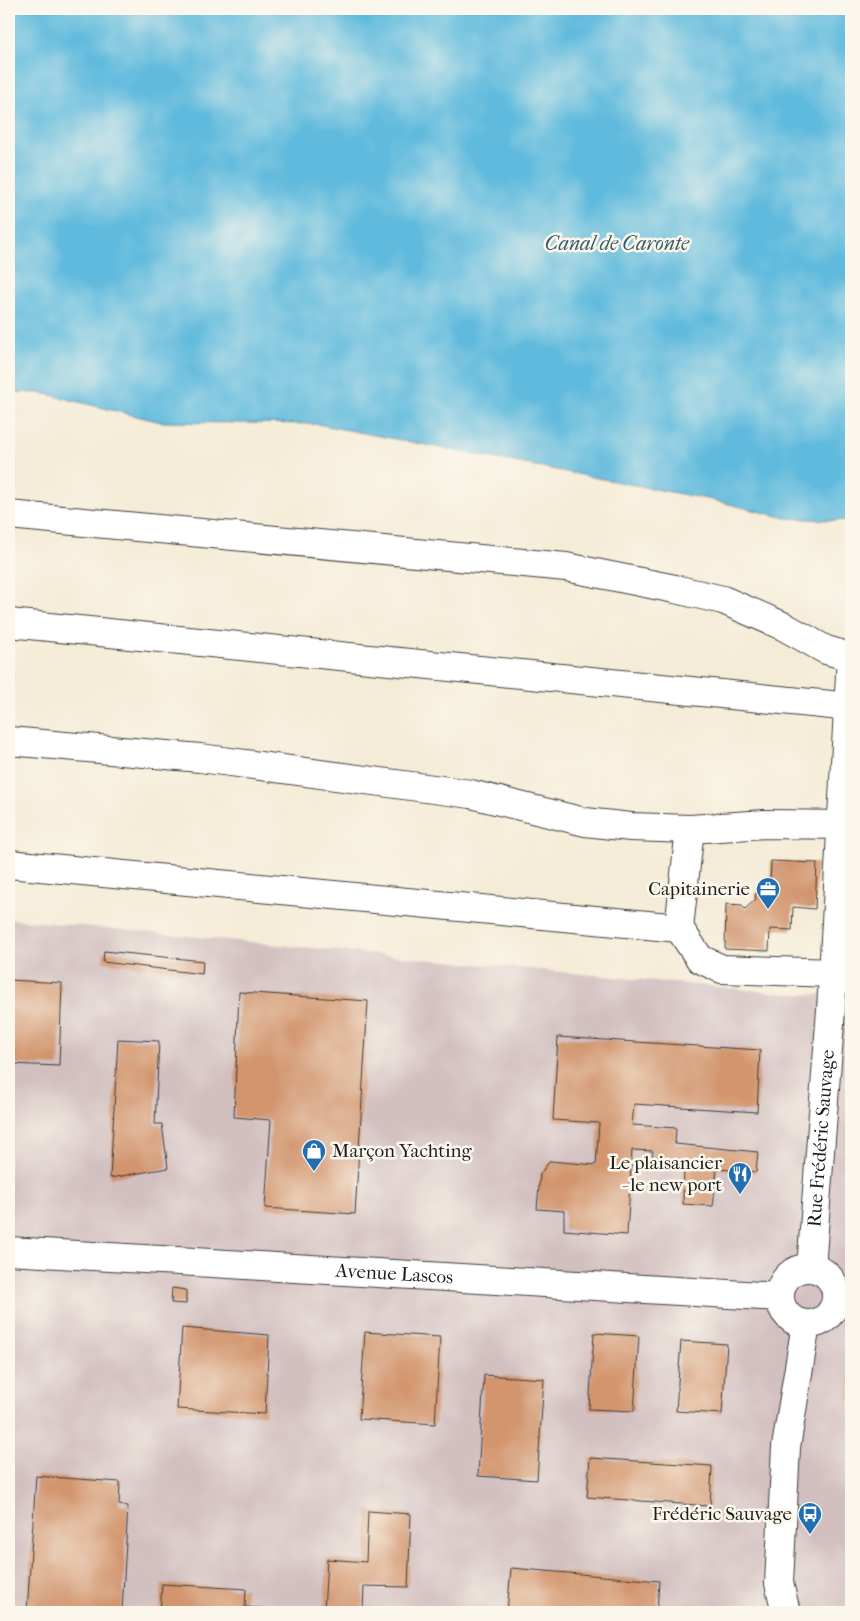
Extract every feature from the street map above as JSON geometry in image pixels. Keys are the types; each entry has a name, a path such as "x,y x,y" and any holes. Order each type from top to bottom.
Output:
{"street":[{"path":"9,515 566,566 723,600 783,626 826,650 851,657"},
{"path":"9,623 850,707"},
{"name":"Rue Frédéric Sauvage","path":"811,1268 833,973 847,825 851,657"},
{"path":"9,741 200,758 471,794 585,822 631,827 690,829 764,824 847,825"},
{"path":"690,829 679,928 700,958 722,969 833,973"},
{"path":"9,864 679,928"},
{"name":"Avenue Lascos","path":"9,1251 780,1297"},
{"path":"811,1268 820,1270 833,1282 836,1290 844,1300 835,1306 826,1318 813,1324 806,1324 790,1318 781,1305 780,1297 781,1288 786,1279 802,1269 811,1268"},
{"path":"786,1612 779,1583 786,1447 806,1324"}],"shaded area":[{"path":"9,919 790,994 851,995 851,1612 9,1612"}],"water":[{"name":"Canal de Caronte","path":"9,9 851,9 851,521 786,518 712,500 317,424 161,422 42,393 9,392"}],"building":[{"path":"771,861 817,863 815,909 793,907 792,930 770,929 769,951 725,949 726,904 742,905 745,909 756,899 757,892 763,892 770,885"},
{"path":"104,951 203,961 202,974 103,962"},
{"path":"9,980 62,983 59,1066 9,1064"},
{"path":"239,992 368,1001 355,1214 265,1208 271,1120 234,1117"},
{"path":"558,1037 760,1050 757,1112 634,1104 632,1125 676,1128 675,1144 758,1152 756,1172 717,1169 713,1206 683,1204 684,1167 671,1166 672,1161 652,1160 653,1151 632,1150 627,1235 564,1230 564,1211 537,1209 540,1174 550,1161 596,1165 599,1123 553,1120"},
{"path":"118,1039 159,1041 155,1124 162,1124 168,1168 110,1178"},
{"path":"172,1288 186,1290 186,1304 171,1303"},
{"path":"182,1328 269,1335 265,1414 177,1409"},
{"path":"365,1332 440,1337 435,1424 359,1419"},
{"path":"594,1333 639,1336 634,1411 589,1409"},
{"path":"681,1341 727,1344 722,1414 676,1411"},
{"path":"484,1375 544,1379 537,1480 478,1476"},
{"path":"850,1377 851,1401 848,1401"},
{"path":"590,1458 712,1466 710,1506 587,1497"},
{"path":"36,1476 120,1482 119,1505 128,1506 122,1612 27,1612"},
{"path":"368,1511 411,1514 408,1587 364,1586 363,1612 324,1612 327,1559 366,1562"},
{"path":"511,1568 659,1581 657,1612 507,1612"},
{"path":"162,1584 246,1589 245,1607 284,1610 284,1612 160,1612"}],"place":[{"name":"Capitainerie","path":"768,910"},
{"name":"Marçon Yachting","path":"314,1172"},
{"name":"Le plaisancier - le new port","path":"740,1195"},
{"name":"Frédéric Sauvage","path":"810,1535"}]}
